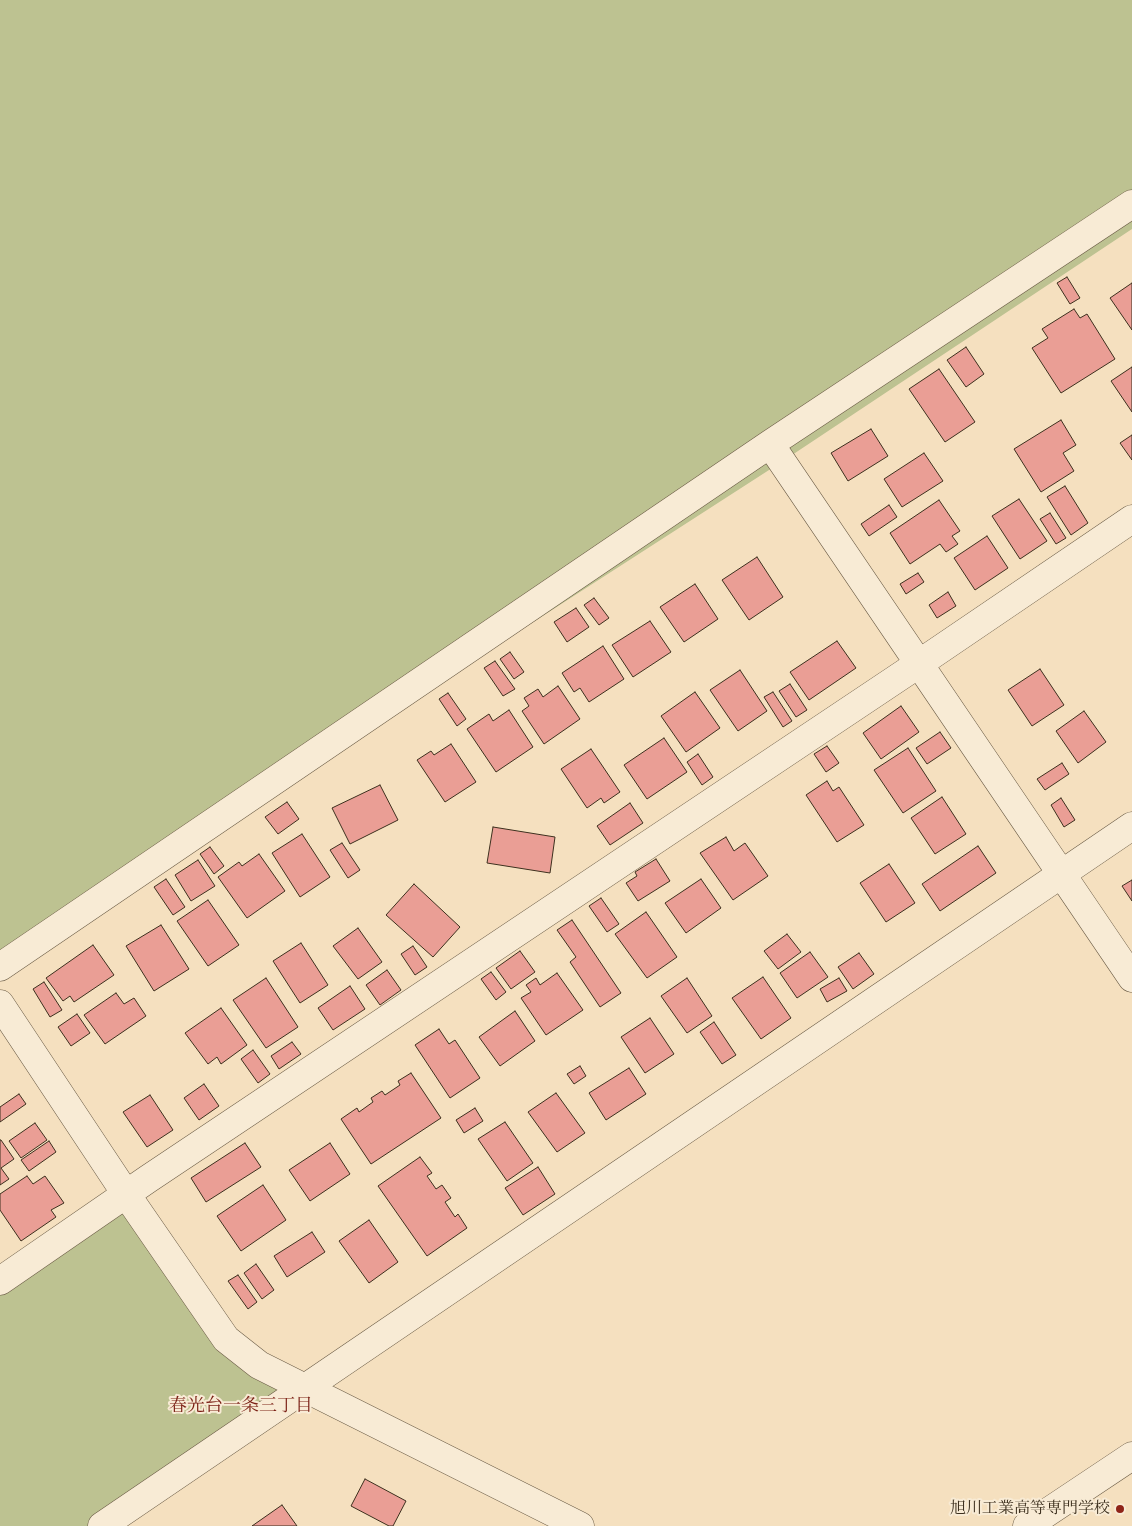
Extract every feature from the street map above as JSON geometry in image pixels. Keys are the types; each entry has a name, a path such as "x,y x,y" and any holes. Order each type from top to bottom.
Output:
{"street":[{"path":"0,967 770,444 1132,204"},
{"path":"770,444 1132,978"},
{"path":"0,1281 126,1194 1132,519"},
{"path":"102,1526 1132,826"},
{"path":"0,1004 126,1194 226,1339 259,1365 304,1387 543,1518 580,1526"},
{"path":"1027,1526 1132,1456"}],"green space":[{"path":"0,0 1132,0 1132,229 783,461 0,966"},
{"path":"126,1194 225,1339 304,1387 102,1526 0,1526 0,1281"}],"building":[{"path":"1067,277 1080,298 1070,304 1057,283"},
{"path":"1132,283 1132,330 1110,298"},
{"path":"1074,309 1080,318 1087,314 1115,359 1061,393 1032,348 1048,338 1042,329"},
{"path":"966,347 984,374 966,387 947,360"},
{"path":"1132,367 1132,412 1111,381"},
{"path":"939,369 975,422 945,442 909,389"},
{"path":"1061,420 1076,445 1063,453 1074,471 1041,492 1014,449"},
{"path":"871,429 888,456 848,481 831,453"},
{"path":"1132,435 1132,460 1120,443"},
{"path":"924,453 943,481 902,507 884,479"},
{"path":"1065,486 1088,523 1071,535 1047,497"},
{"path":"1019,499 1047,541 1020,559 992,516"},
{"path":"939,500 960,531 952,536 958,544 946,552 940,544 910,564 890,533"},
{"path":"889,505 897,517 869,536 861,524"},
{"path":"1050,513 1066,538 1056,544 1040,519"},
{"path":"987,536 1008,568 975,590 954,558"},
{"path":"757,557 783,597 749,620 722,580"},
{"path":"918,573 924,582 906,594 900,584"},
{"path":"695,584 718,619 684,642 660,607"},
{"path":"948,592 956,606 937,618 929,605"},
{"path":"594,598 609,618 599,625 584,605"},
{"path":"576,608 589,627 567,642 554,622"},
{"path":"650,621 671,652 633,677 612,645"},
{"path":"837,641 856,668 809,700 790,672"},
{"path":"603,646 624,679 589,702 580,688 574,692 562,673"},
{"path":"510,652 524,672 514,679 500,659"},
{"path":"495,661 515,689 503,696 484,668"},
{"path":"1040,669 1064,705 1032,726 1008,690"},
{"path":"740,670 767,711 738,731 710,690"},
{"path":"790,684 807,710 796,717 779,691"},
{"path":"558,686 580,719 544,744 522,711 529,706 524,698 538,689 543,697"},
{"path":"695,692 720,728 686,752 661,716"},
{"path":"773,692 792,721 783,727 764,697"},
{"path":"448,693 466,719 457,726 439,699"},
{"path":"901,706 919,732 881,759 863,733"},
{"path":"509,710 533,747 496,772 467,729 489,714 493,721"},
{"path":"1084,711 1106,742 1078,763 1056,731"},
{"path":"940,732 951,748 927,764 916,748"},
{"path":"664,738 687,772 647,799 624,765"},
{"path":"451,744 476,782 445,802 417,760 431,751 434,755"},
{"path":"827,746 839,763 826,772 814,754"},
{"path":"908,748 936,791 903,813 874,770"},
{"path":"591,749 620,792 604,803 601,798 587,808 561,769"},
{"path":"698,754 713,777 702,785 687,762"},
{"path":"1062,763 1069,774 1045,790 1037,779"},
{"path":"827,781 833,791 839,787 864,825 837,842 806,795"},
{"path":"380,785 398,820 350,844 332,808"},
{"path":"942,797 966,834 935,854 911,818"},
{"path":"1061,798 1075,820 1064,827 1051,805"},
{"path":"287,802 299,819 278,834 265,817"},
{"path":"630,803 643,823 610,845 597,826"},
{"path":"493,827 555,837 550,873 487,863"},
{"path":"302,834 330,877 300,897 272,853"},
{"path":"726,837 734,851 745,843 768,876 733,900 700,853"},
{"path":"342,843 360,870 348,878 330,850"},
{"path":"978,846 996,873 940,911 922,884"},
{"path":"210,847 224,866 214,874 200,854"},
{"path":"259,854 285,891 247,918 218,877 239,862 242,866"},
{"path":"656,859 670,881 638,901 626,883 637,876 635,872"},
{"path":"198,860 215,886 191,901 175,875"},
{"path":"889,864 915,903 886,922 860,883"},
{"path":"166,879 185,907 173,915 154,887"},
{"path":"701,879 721,908 686,933 665,903"},
{"path":"1132,880 1132,901 1122,886"},
{"path":"414,884 460,927 433,957 386,915"},
{"path":"601,898 619,924 607,932 589,906"},
{"path":"208,900 239,945 208,966 177,921"},
{"path":"646,912 677,957 647,978 615,934"},
{"path":"572,920 621,993 600,1007 570,962 576,957 557,930"},
{"path":"161,925 189,969 154,991 126,946"},
{"path":"358,928 382,962 358,979 333,946"},
{"path":"787,934 801,952 778,969 764,951"},
{"path":"301,943 328,985 300,1003 273,961"},
{"path":"93,945 114,975 74,1002 70,996 63,1001 46,978"},
{"path":"413,946 427,967 415,975 401,954"},
{"path":"520,951 535,972 511,989 496,968"},
{"path":"810,952 828,977 797,998 780,973"},
{"path":"859,953 874,974 853,989 838,967"},
{"path":"387,970 401,990 380,1005 366,985"},
{"path":"491,972 506,992 496,1000 481,979"},
{"path":"557,973 583,1010 546,1035 521,998 531,992 526,985 536,978 540,985"},
{"path":"763,977 791,1018 761,1039 732,998"},
{"path":"266,978 298,1027 266,1048 233,1000"},
{"path":"687,978 712,1016 687,1033 661,996"},
{"path":"839,978 847,991 827,1002 820,989"},
{"path":"44,982 62,1010 50,1017 33,989"},
{"path":"350,986 365,1009 333,1030 318,1008"},
{"path":"116,993 124,1004 134,998 146,1016 105,1044 84,1015"},
{"path":"221,1008 247,1045 221,1064 217,1057 208,1064 185,1033"},
{"path":"515,1011 535,1041 500,1066 479,1037"},
{"path":"77,1014 90,1033 71,1046 58,1027"},
{"path":"650,1018 674,1054 645,1073 621,1037"},
{"path":"714,1022 736,1055 722,1064 700,1032"},
{"path":"439,1029 449,1044 455,1040 480,1078 450,1098 415,1045"},
{"path":"292,1042 301,1054 279,1069 271,1056"},
{"path":"253,1050 270,1074 258,1083 241,1059"},
{"path":"580,1066 586,1076 574,1084 567,1074"},
{"path":"629,1068 646,1094 606,1120 589,1093"},
{"path":"411,1073 441,1118 371,1164 341,1119 357,1108 359,1112 373,1102 371,1098 382,1091 385,1095 400,1085 398,1081"},
{"path":"204,1084 219,1106 199,1120 184,1098"},
{"path":"556,1093 585,1133 557,1152 528,1112"},
{"path":"19,1094 26,1104 0,1122 0,1107"},
{"path":"150,1095 173,1130 147,1147 123,1112"},
{"path":"475,1108 483,1121 464,1133 456,1120"},
{"path":"505,1122 533,1163 507,1181 478,1139"},
{"path":"35,1123 47,1140 21,1158 9,1141"},
{"path":"0,1140 14,1159 1,1168 9,1179 0,1185"},
{"path":"49,1141 56,1152 29,1171 21,1160"},
{"path":"245,1143 261,1167 206,1202 191,1178"},
{"path":"330,1143 350,1174 310,1201 289,1170"},
{"path":"420,1157 432,1173 427,1176 436,1189 442,1185 451,1198 445,1202 455,1217 458,1214 467,1228 427,1256 378,1186"},
{"path":"538,1167 555,1194 523,1215 505,1188"},
{"path":"27,1176 33,1184 45,1176 64,1203 51,1210 56,1217 21,1241 0,1210 0,1194"},
{"path":"263,1185 286,1220 241,1251 217,1216"},
{"path":"369,1220 398,1262 369,1283 339,1241"},
{"path":"312,1232 325,1252 287,1277 274,1256"},
{"path":"256,1264 274,1290 262,1299 244,1273"},
{"path":"238,1275 257,1302 248,1309 228,1281"},
{"path":"365,1479 406,1501 393,1526 389,1526 351,1506"},
{"path":"282,1505 297,1526 252,1526"}],"place":[{"name":"旭川工業高等専門学校","path":"1120,1509"}],"district":[{"name":"春光台一条三丁目","path":"241,1407"}]}
